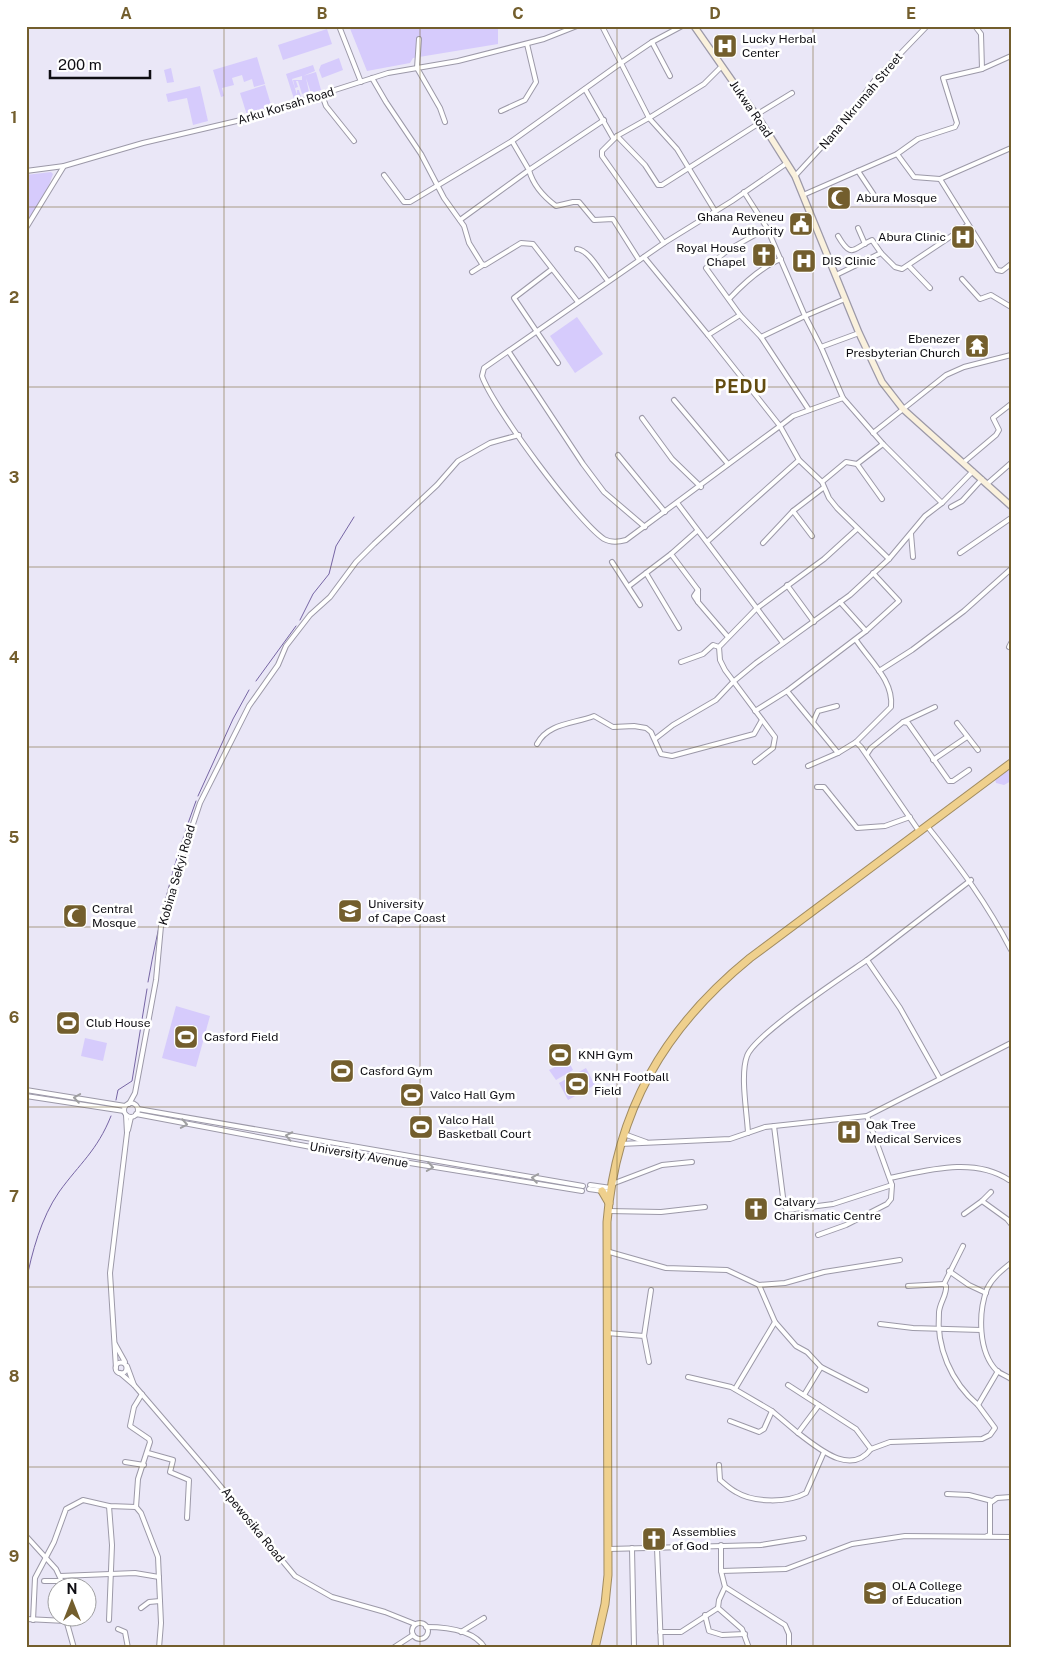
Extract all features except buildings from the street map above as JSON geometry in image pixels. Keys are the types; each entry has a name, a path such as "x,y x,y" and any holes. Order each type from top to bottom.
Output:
{"highway":[{"path":"595,1648 607,1593 606,1251 608,1211 620,1144 637,1097 660,1056 702,1000 750,958 1011,763"},
{"path":"609,1202 602,1189 611,1186"}],"main road":[{"name":"Jukwa Road","path":"694,26 761,122 795,176 859,334 882,382 903,409 1011,506"}],"street":[{"path":"339,26 361,82"},
{"name":"Arku Korsah Road","path":"26,171 64,166 143,143 240,120 372,78 458,61 527,44 577,26"},
{"path":"602,26 650,118 677,149 715,211"},
{"path":"384,175 406,203 512,141 652,42 682,26"},
{"name":"Nana Nkrumah Street","path":"795,176 847,119 874,82 927,26"},
{"path":"975,26 981,34 982,69"},
{"path":"418,39 417,68 429,92 440,108 444,122"},
{"path":"652,42 670,76"},
{"path":"502,111 525,100 536,82 527,44"},
{"path":"804,195 897,154 918,139 956,126 957,123 943,78 982,69 1011,56"},
{"path":"664,243 602,156 602,151 615,137 650,118 704,84 722,66"},
{"path":"372,78 460,220 471,247 483,265"},
{"path":"585,89 615,137 645,165 658,185 662,185 761,122"},
{"path":"756,115 792,93"},
{"path":"322,95 326,106 354,141"},
{"path":"460,220 529,170 604,120"},
{"path":"512,141 537,187 556,206 576,201 594,220 613,219 639,260"},
{"path":"897,154 914,177 940,179 1011,148"},
{"path":"787,163 608,281 482,372 486,385 519,435 580,515 604,540 612,542 626,540 645,527 701,487 728,464 789,419 843,398"},
{"path":"26,228 64,166"},
{"path":"858,171 876,198"},
{"path":"940,179 997,270 1002,271 1011,264"},
{"path":"744,192 767,228 843,398 883,444 942,503"},
{"path":"838,236 844,247 850,251 856,251 872,240 881,252 899,269 909,266 968,225"},
{"path":"767,228 728,250 706,268 740,315 761,337 809,410"},
{"path":"858,228 865,244"},
{"path":"472,272 521,243 529,242 533,244 578,302"},
{"path":"577,249 582,250 588,255 608,281"},
{"path":"836,275 881,252"},
{"path":"644,257 708,335 728,364 780,426 799,460 822,482 823,488 837,508 889,559"},
{"path":"729,299 767,265 781,260"},
{"path":"909,266 930,288"},
{"path":"552,268 514,296 558,363"},
{"path":"962,279 980,299 991,295 1011,308"},
{"path":"761,337 845,299"},
{"path":"708,335 740,315"},
{"path":"821,347 859,334"},
{"path":"509,352 583,464 604,492 645,527"},
{"path":"873,433 946,375 964,367 1011,355"},
{"path":"674,400 728,464"},
{"path":"964,462 996,435 998,430 993,418 1010,406"},
{"path":"642,418 672,459 701,487"},
{"name":"Kobina Sekyi Road","path":"127,1105 135,1093 156,980 161,926 170,893 200,803 236,729 260,689 278,665 286,646 310,614 330,597 356,562 437,486 454,464 490,443 519,435"},
{"path":"822,482 846,462 857,464 883,444"},
{"path":"618,454 665,512"},
{"path":"708,541 799,460"},
{"path":"951,507 962,501 984,481 1011,463"},
{"path":"857,464 862,475 882,499"},
{"path":"655,739 673,725 716,700 733,682 840,602 889,559 925,516 942,503 974,471"},
{"path":"763,543 794,511 823,488"},
{"path":"678,504 697,531 708,541 756,609 783,643"},
{"path":"794,511 812,536"},
{"path":"960,553 1011,518"},
{"path":"755,762 773,748 775,737 733,682 720,660 719,647 756,609 824,559 857,529"},
{"path":"629,586 671,554 697,531"},
{"path":"911,534 912,557"},
{"path":"671,554 698,590 698,602 728,637"},
{"path":"612,562 640,605"},
{"path":"879,671 912,650 964,611 1011,569"},
{"path":"755,710 787,691 823,662 856,640 899,602 873,572"},
{"path":"646,573 679,628"},
{"path":"788,585 814,622"},
{"path":"840,602 866,631"},
{"path":"808,766 856,742 891,707 890,691 879,671 856,640"},
{"path":"681,662 703,654 713,646 719,647"},
{"path":"787,691 838,752"},
{"path":"813,722 818,711 837,706"},
{"path":"867,754 870,748 904,722 935,707"},
{"path":"537,744 545,732 551,729 583,722 594,716 613,727 634,726 646,728 655,739 661,754 672,756 754,734 762,720"},
{"path":"904,722 908,724 949,781 953,781 969,770"},
{"path":"957,723 978,750"},
{"path":"933,760 967,737"},
{"path":"856,742 867,754 919,832"},
{"path":"817,787 824,787 857,828 885,826 910,817"},
{"path":"927,826 970,880 994,916 1011,950"},
{"path":"748,1133 745,1068 746,1057 752,1046 806,1002 867,960 970,880"},
{"path":"867,960 900,1008 940,1079"},
{"path":"620,1144 636,1145 646,1142 724,1140 774,1126 867,1116 1011,1043"},
{"path":"26,1090 127,1105 134,1104"},
{"path":"127,1132 131,1117 136,1114 138,1109 134,1104 135,1093"},
{"path":"26,1096 125,1113 131,1117"},
{"path":"127,1105 125,1113 127,1132"},
{"name":"University Avenue","path":"138,1109 583,1186"},
{"name":"University Avenue","path":"136,1114 306,1146 582,1191"},
{"path":"818,1235 846,1225 887,1204 891,1199 892,1185 890,1178 867,1116"},
{"path":"774,1126 784,1205 787,1210 833,1204 892,1185"},
{"name":"Apewosika Road","path":"127,1132 110,1273 116,1368 142,1394 295,1576 332,1598 385,1612 403,1621"},
{"path":"623,1134 646,1142"},
{"path":"589,1187 602,1189 662,1165 692,1162"},
{"path":"890,1178 964,1167 989,1169 1009,1180"},
{"path":"964,1214 991,1192"},
{"path":"982,1201 1007,1218 1011,1224"},
{"path":"608,1211 661,1212 705,1207"},
{"path":"688,1377 735,1389 772,1411 798,1433 833,1457 853,1461 865,1456 871,1450 890,1442 982,1440 990,1435 995,1428 978,1405 963,1390 946,1363 939,1329 940,1305 947,1290 944,1284 963,1246"},
{"path":"606,1251 666,1268 727,1270 759,1285 785,1283 824,1272 900,1260"},
{"path":"1011,1263 994,1279 986,1292 981,1330 985,1348 998,1371 1011,1379"},
{"path":"949,1271 969,1286 986,1292"},
{"path":"908,1286 944,1284"},
{"path":"759,1285 775,1322 796,1346 807,1352 821,1367 866,1390"},
{"path":"650,1362 644,1336 651,1290"},
{"path":"735,1389 775,1322"},
{"path":"880,1324 981,1330"},
{"path":"607,1333 644,1336"},
{"name":"Apewosika Road","path":"114,1342 134,1385"},
{"path":"116,1368 119,1363 126,1365 126,1372 120,1373"},
{"path":"804,1395 821,1367"},
{"path":"978,1405 998,1371"},
{"path":"788,1385 856,1429 871,1450"},
{"path":"136,1507 138,1479 148,1453 149,1439 130,1426 134,1407 142,1394"},
{"path":"798,1433 819,1405"},
{"path":"730,1421 759,1432 764,1429 772,1411"},
{"path":"719,1465 720,1480 737,1493 755,1498 781,1500 806,1493 824,1452"},
{"path":"148,1453 173,1460 170,1472 189,1480 187,1518"},
{"path":"126,1462 144,1465"},
{"path":"947,1494 969,1495 992,1501 1000,1497 1011,1497"},
{"path":"33,1620 33,1588 45,1558 54,1542 66,1509 83,1500 109,1506 136,1507 140,1510 156,1549 160,1601 159,1648"},
{"path":"987,1536 990,1535 990,1504 992,1501"},
{"path":"109,1506 112,1538 110,1620"},
{"path":"721,1571 786,1569 852,1544 882,1539 918,1535 1011,1537"},
{"path":"26,1536 59,1576"},
{"path":"608,1549 761,1545 804,1538"},
{"path":"718,1608 719,1600 725,1587 721,1571 721,1545"},
{"path":"632,1548 634,1648"},
{"path":"657,1548 661,1648"},
{"path":"81,1576 134,1573 159,1577"},
{"path":"44,1582 48,1581"},
{"path":"725,1587 785,1625 789,1634 789,1648"},
{"path":"141,1608 149,1602 160,1601"},
{"path":"660,1632 681,1632 718,1608"},
{"path":"718,1608 742,1629 749,1648"},
{"path":"705,1615 709,1631 722,1635 745,1634"},
{"path":"461,1632 484,1618"},
{"path":"26,1619 48,1620"},
{"path":"403,1621 422,1624 426,1627 461,1632 478,1639 485,1648"},
{"path":"403,1621 412,1629 413,1635 416,1638 423,1638 427,1633 426,1627"},
{"path":"412,1629 415,1624"},
{"path":"68,1626 74,1648"},
{"path":"118,1629 125,1632 128,1648"},
{"path":"393,1648 413,1635"},
{"path":"134,1648 143,1648"}],"shaded area":[{"path":"349,26 498,26 498,44 413,58 410,63 367,71"},
{"path":"327,29 332,44 283,60 278,45"},
{"path":"257,57 265,84 254,87 252,79 244,82 242,75 232,78 234,85 222,88 224,96 221,97 213,70"},
{"path":"339,58 343,70 322,78 319,70 321,65"},
{"path":"313,65 315,71 303,76 316,72 321,90 311,93 306,78 309,92 302,94 298,81 296,81 298,87 295,88 293,80 302,80 302,76 292,79 297,95 297,90 299,90 301,97 294,99 286,74"},
{"path":"171,68 174,82 167,83 164,70"},
{"path":"265,85 272,108 247,115 240,93"},
{"path":"200,86 208,121 193,125 187,98 168,102 166,94"},
{"path":"51,172 53,174 46,193 26,226 26,175"},
{"path":"577,317 603,354 575,373 550,336"},
{"path":"1011,768 1011,781 1004,785 996,783 995,779"},
{"name":"Casford Field","path":"176,1006 210,1016 196,1067 162,1058"},
{"name":"Club House","path":"65,1015 73,1016 71,1032 63,1031"},
{"path":"85,1038 107,1043 103,1061 81,1056"},
{"path":"568,1060 573,1070 556,1080 549,1070"},
{"name":"KNH Football Field","path":"586,1068 595,1085 568,1100 559,1083"},
{"name":"Valco Hall Basketball Court","path":"430,1122 430,1132 412,1133 412,1123"}],"waterway":[{"path":"300,620 313,594 329,574 336,546 354,517"},
{"path":"256,681 296,626"},
{"path":"198,796 233,719 249,690"},
{"path":"148,982 168,890 196,801"},
{"path":"116,1100 118,1090 132,1081 147,989"},
{"path":"26,1282 34,1247 47,1213 59,1192 100,1139 111,1116"}],"place":[{"name":"Lucky Herbal Center","path":"725,46"},
{"name":"Abura Mosque","path":"839,198"},
{"name":"Ghana Reveneu Authority","path":"801,224"},
{"name":"Abura Clinic","path":"963,237"},
{"name":"Royal House Chapel","path":"764,255"},
{"name":"DIS Clinic","path":"804,261"},
{"name":"Ebenezer Presbyterian Church","path":"977,346"},
{"name":"University of Cape Coast","path":"350,911"},
{"name":"Central Mosque","path":"75,916"},
{"name":"Club House","path":"68,1023"},
{"name":"Casford Field","path":"186,1037"},
{"name":"KNH Gym","path":"560,1055"},
{"name":"Casford Gym","path":"342,1071"},
{"name":"KNH Football Field","path":"577,1084"},
{"name":"Valco Hall Gym","path":"412,1095"},
{"name":"Valco Hall Basketball Court","path":"421,1127"},
{"name":"Oak Tree Medical Services","path":"849,1132"},
{"name":"Calvary Charismatic Centre","path":"756,1209"},
{"name":"Assemblies of God","path":"654,1539"},
{"name":"OLA College of Education","path":"875,1593"}],"district":[{"name":"PEDU","path":"741,386"}]}
